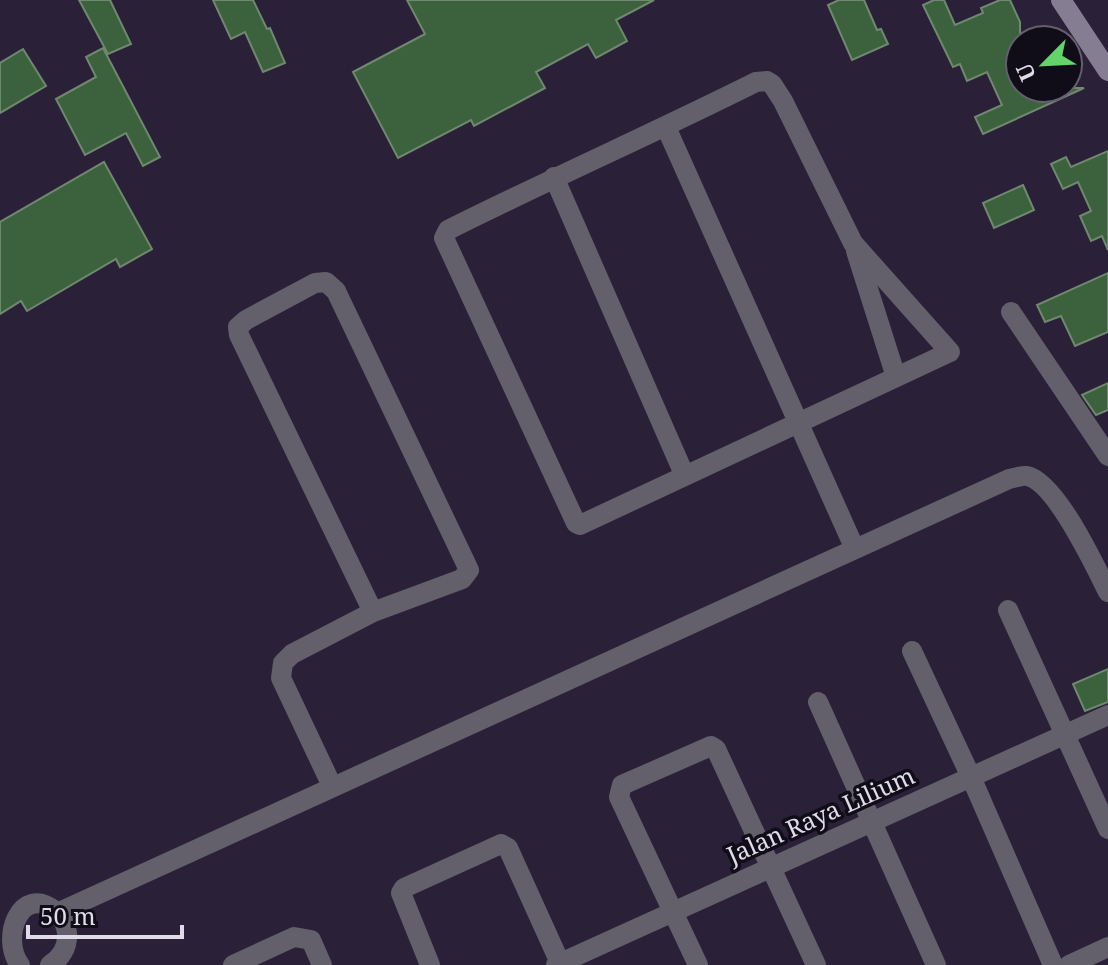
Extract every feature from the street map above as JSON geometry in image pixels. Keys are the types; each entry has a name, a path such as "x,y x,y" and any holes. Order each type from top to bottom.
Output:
{"street":[{"path":"1061,0 1108,71"},
{"path":"853,243 950,351 798,425 684,474 584,524 576,523 444,238 448,230 554,177 666,127 756,82 767,81 772,84 853,243 896,377"},
{"path":"666,127 854,547"},
{"path":"554,177 684,474"},
{"path":"332,786 281,678 283,663 292,654 373,612 462,579 469,570 336,291 326,282 315,283 246,320 238,327 239,335 373,612"},
{"path":"1011,312 1108,456"},
{"path":"57,913 854,547 1009,479 1027,476 1046,487 1099,551 1108,592"},
{"path":"1008,610 1108,829"},
{"path":"912,651 1053,965"},
{"path":"818,702 936,965"},
{"name":"Jalan Raya Lilium","path":"559,964 1108,715"},
{"path":"698,965 619,792 622,785 706,746 716,749 816,965"},
{"path":"430,965 401,893 404,888 501,844 508,848 559,964"},
{"path":"13,964 1,943 7,919 26,905 43,905 57,913 66,929 67,939 61,956 53,964"},
{"path":"233,965 294,937 311,940 322,965"},
{"path":"1069,965 1108,947"}],"building":[{"path":"79,0 110,0 131,44 108,54"},
{"path":"213,0 253,0 267,29 270,28 285,63 263,72 245,32 231,39"},
{"path":"407,0 654,0 616,20 627,41 596,58 588,44 536,72 545,88 474,126 471,120 398,158 353,72 425,34"},
{"path":"839,0 864,0 877,30 881,29 888,44 852,60 828,5"},
{"path":"944,0 955,25 983,13 981,8 1000,0 1010,0 1020,24 1004,24 1004,104 1049,104 983,134 975,117 1002,105 987,72 967,81 960,64 953,67 923,5"},
{"path":"103,48 160,157 143,166 126,133 85,155 56,99 96,77 86,57"},
{"path":"23,49 46,86 0,113 0,63"},
{"path":"1108,151 1108,250 1102,236 1091,241 1080,216 1091,211 1078,182 1063,189 1051,164 1066,157 1071,167"},
{"path":"104,162 152,249 120,267 116,259 27,311 21,301 0,314 0,222"},
{"path":"1023,185 1034,210 994,228 983,203"},
{"path":"1108,273 1108,332 1075,346 1061,316 1045,322 1037,305"},
{"path":"1108,383 1108,410 1096,415 1082,395"},
{"path":"1108,669 1108,702 1085,711 1073,684"}]}
